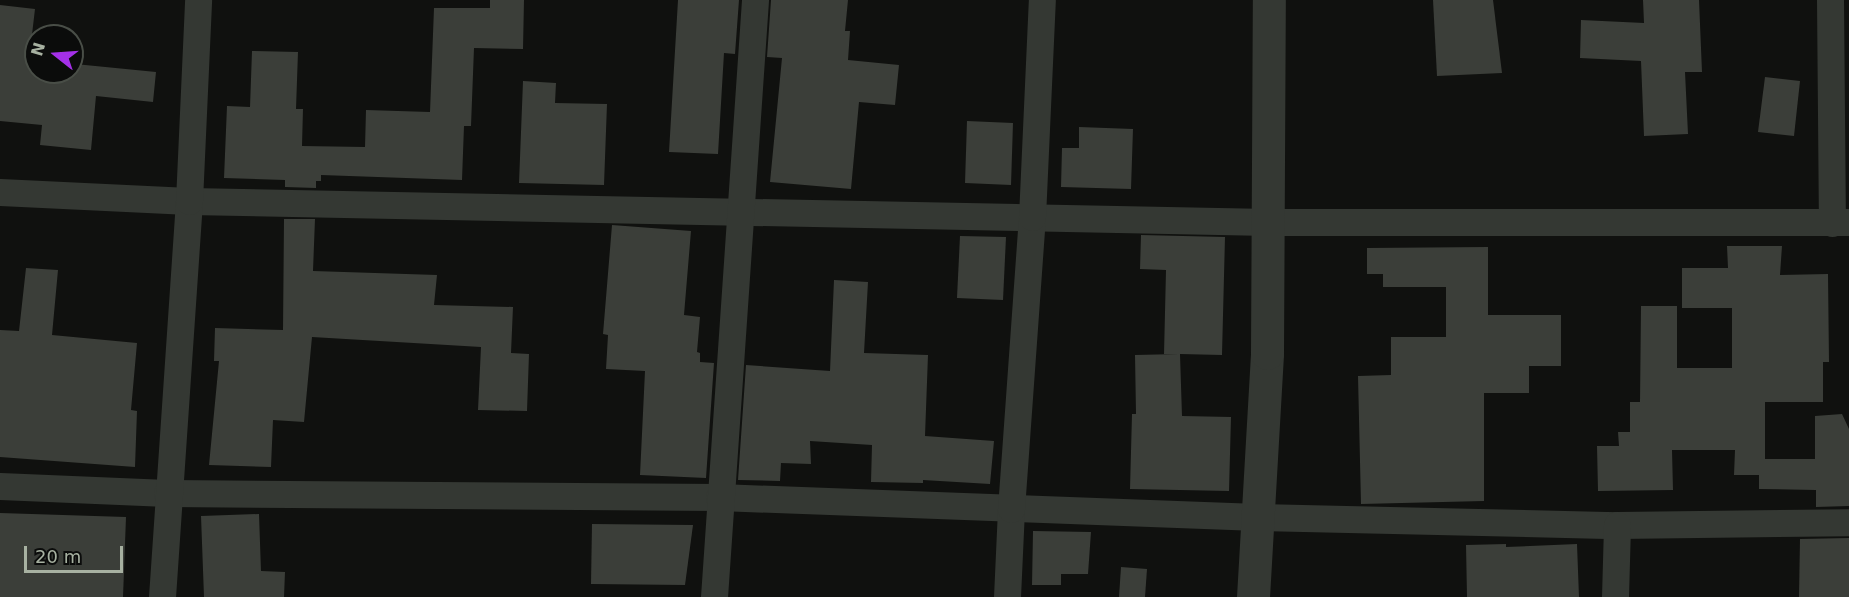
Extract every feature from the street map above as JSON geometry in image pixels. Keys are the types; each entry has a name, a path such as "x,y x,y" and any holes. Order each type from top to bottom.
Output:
{"street":[{"path":"162,597 167,493 189,201 198,0"},
{"path":"714,597 719,497 755,0"},
{"path":"1007,597 1032,217 1042,0"},
{"path":"1253,597 1267,352 1269,0"},
{"path":"0,192 189,201 1269,222 1841,222 1830,0"},
{"path":"0,486 167,493 719,497 1258,517 1617,525 1849,522"},
{"path":"1615,597 1617,525"}],"building":[{"path":"490,0 524,0 523,49 474,48 471,126 464,126 462,180 321,175 321,181 316,181 316,188 285,187 285,180 224,178 227,106 250,107 252,51 298,52 296,109 303,109 302,146 365,147 366,110 430,112 434,8 490,8"},
{"path":"678,0 739,0 735,54 724,53 718,154 669,152"},
{"path":"771,0 848,0 845,31 850,31 848,60 899,65 895,105 859,102 851,189 770,182 782,58 767,57"},
{"path":"1433,0 1493,0 1502,73 1437,76"},
{"path":"1643,0 1699,0 1702,72 1685,72 1688,134 1644,136 1641,61 1580,58 1581,20 1644,23"},
{"path":"0,5 35,9 33,24 24,24 24,84 84,84 84,65 156,72 153,102 96,96 91,150 40,145 42,125 0,121"},
{"path":"1765,77 1800,81 1794,136 1758,132"},
{"path":"523,81 556,83 555,103 607,104 604,185 519,183"},
{"path":"967,121 1013,123 1011,185 965,183"},
{"path":"1079,127 1133,129 1131,189 1061,187 1062,148 1079,148"},
{"path":"284,219 315,219 313,271 437,275 434,305 513,307 511,353 529,354 527,411 478,410 481,347 312,337 304,422 273,420 271,467 209,465 219,361 214,361 215,328 283,330"},
{"path":"612,225 691,231 684,315 700,317 697,352 700,353 700,362 714,363 706,478 640,475 645,371 606,369 608,335 603,334"},
{"path":"1141,235 1225,237 1222,355 1180,354 1182,416 1231,417 1229,491 1130,489 1132,414 1136,414 1135,355 1179,354 1164,354 1166,270 1140,269"},
{"path":"960,236 1006,237 1003,300 957,298"},
{"path":"1727,246 1782,246 1780,275 1828,274 1829,362 1823,362 1823,402 1765,402 1765,459 1815,459 1815,416 1842,414 1849,429 1849,506 1816,507 1816,490 1759,489 1759,475 1734,475 1735,450 1672,450 1673,490 1598,491 1597,446 1619,446 1618,432 1630,432 1630,402 1640,402 1641,306 1677,306 1677,368 1732,368 1732,308 1682,308 1682,268 1728,268"},
{"path":"1488,247 1488,315 1561,315 1561,366 1529,366 1529,393 1484,393 1484,501 1361,504 1358,376 1391,375 1391,337 1446,337 1446,287 1383,287 1383,274 1367,274 1367,248"},
{"path":"26,268 58,270 52,335 137,343 131,410 137,411 135,467 0,457 0,330 19,331"},
{"path":"834,280 868,282 864,353 928,355 925,436 994,441 990,484 923,480 923,483 871,482 872,445 810,441 811,464 781,463 780,481 738,480 746,365 830,371"},
{"path":"0,513 126,517 123,597 0,597"},
{"path":"259,514 261,571 285,572 284,597 204,597 201,516"},
{"path":"592,524 693,525 685,585 591,584"},
{"path":"1033,531 1091,532 1088,574 1061,574 1061,585 1032,585"},
{"path":"1849,538 1849,597 1799,597 1800,539"},
{"path":"1506,544 1506,547 1577,544 1579,597 1467,597 1466,545"},
{"path":"1121,567 1147,569 1145,597 1119,597"}]}
